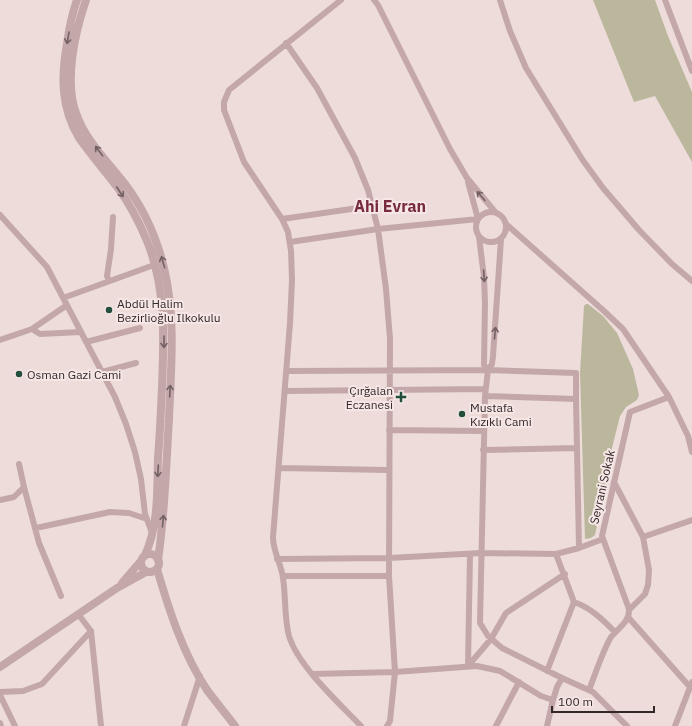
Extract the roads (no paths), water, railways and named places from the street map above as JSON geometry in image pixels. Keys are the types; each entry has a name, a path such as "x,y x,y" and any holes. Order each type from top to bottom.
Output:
{"street":[{"path":"77,0 71,20 62,79 63,93 68,115 79,137 122,195 154,247 164,269 169,291 172,327 164,514 157,569 166,599 190,659 207,689 235,726"},
{"path":"86,0 81,14 71,74 71,92 75,112 97,149 136,199 145,216 154,247 154,264 162,307 164,330 160,437 151,542 146,555 117,588"},
{"path":"341,0 229,90 225,98 224,115 244,162 282,219 290,242 292,294 286,391 274,536 274,549 283,576 290,636 298,655 322,686 361,726"},
{"path":"374,0 378,5 450,149 467,178 506,224 604,310 623,329 669,397 688,436 692,452"},
{"path":"500,0 510,31 526,68 582,159 603,188 639,230 672,264 692,281"},
{"path":"666,0 692,71"},
{"path":"286,43 317,88 344,136 361,172 378,228 388,314 390,371 388,470 389,576 395,672 390,724"},
{"path":"467,178 478,219 476,229 479,237 483,269 485,303 484,365 488,370"},
{"path":"282,219 372,206"},
{"path":"290,242 378,228 478,219 486,213 496,213"},
{"path":"0,215 47,267 118,403 131,438 140,472 147,520 152,535"},
{"path":"109,281 107,276 112,243 113,217"},
{"path":"506,224 506,230 501,239 493,356 492,364 488,370 485,392 480,623 491,638 502,648 593,692 627,726"},
{"path":"479,237 488,242 501,239"},
{"path":"63,298 154,264"},
{"path":"0,340 32,329 67,305"},
{"path":"86,342 140,328"},
{"path":"32,329 40,334 81,332"},
{"path":"102,372 136,363"},
{"path":"287,371 488,370 576,373 579,548"},
{"path":"286,391 389,390 485,392 576,399"},
{"name":"Seyrani Sokak","path":"628,617 629,610 602,536 630,412 669,397"},
{"path":"389,430 483,431"},
{"path":"483,450 577,448"},
{"path":"19,464 40,543 62,596"},
{"path":"279,468 388,470"},
{"path":"614,482 643,537 649,570 648,585 645,594 629,610"},
{"path":"0,500 14,497 24,486"},
{"path":"36,528 110,512 129,513 147,520"},
{"path":"643,537 692,520"},
{"path":"277,559 389,558 481,553 556,554 579,548 603,539"},
{"path":"468,666 470,554"},
{"path":"547,671 574,602 565,574 556,554"},
{"path":"146,555 154,555 158,560"},
{"path":"140,562 142,568 146,572"},
{"path":"0,667 117,588 146,572 152,572 157,569"},
{"path":"468,666 491,638 506,613 565,574"},
{"path":"283,576 389,576"},
{"path":"574,602 596,613 615,632"},
{"path":"78,614 91,631 101,726"},
{"path":"589,690 609,642 615,632 628,617 691,684 675,726"},
{"path":"15,726 0,694 23,691 42,684 91,631"},
{"path":"313,674 395,672 468,666 492,668 507,674 540,696 554,700"},
{"path":"184,726 200,676"},
{"path":"547,726 562,678"},
{"path":"496,726 519,682"}],"place":[{"name":"Abdül Halim Bezirlioğlu Ilkokulu","path":"109,310"},
{"name":"Osman Gazi Cami","path":"19,374"},
{"name":"Çırğalan Eczanesi","path":"401,397"},
{"name":"Mustafa Kızıklı Cami","path":"462,414"}],"district":[{"name":"Ahi Evran","path":"390,206"}]}
